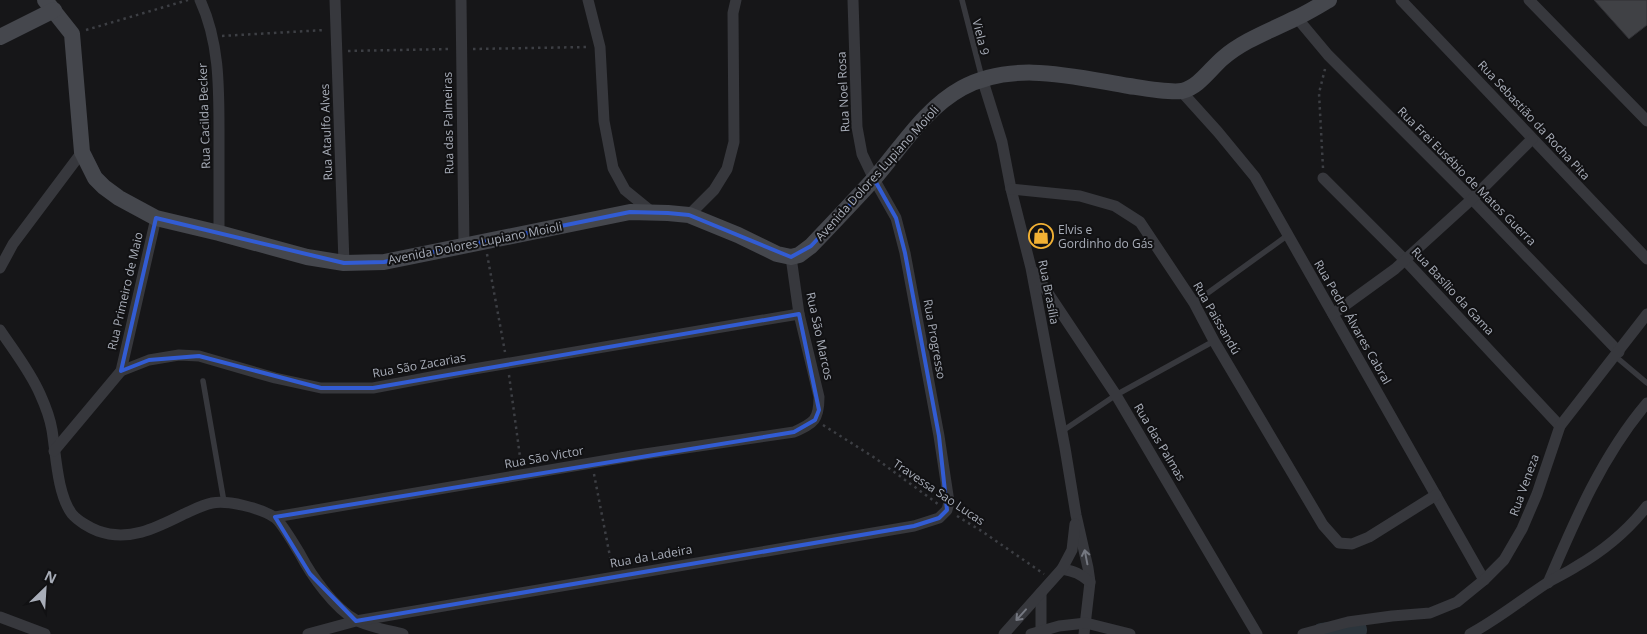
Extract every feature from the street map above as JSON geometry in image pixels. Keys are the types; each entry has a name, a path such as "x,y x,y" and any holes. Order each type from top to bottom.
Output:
{"main road":[{"path":"1181,91 1192,87 1223,58 1250,39 1297,18 1329,0"},
{"path":"0,37 49,5 72,34"},
{"name":"Avenida Dolores Lupiano Moioli","path":"72,34 82,152 94,178 104,187 119,198 156,218 307,257 344,263 384,262 630,212 690,215 777,254 791,258 799,255 811,246 874,179 913,129 943,100 982,78 1044,72 1144,88 1181,91"}],"street":[{"name":"Rua Cacilda Becker","path":"200,0 208,17 213,36 218,81 219,233"},
{"name":"Rua Ataulfo Alves","path":"335,0 344,263"},
{"name":"Rua das Palmeiras","path":"461,0 464,245"},
{"path":"588,0 600,47 604,121 613,168 625,190 652,212"},
{"path":"690,215 714,190 727,168 734,142 733,13 736,0"},
{"name":"Rua Noel Rosa","path":"852,0 857,127 862,154 874,179"},
{"name":"Rua Sebastião da Rocha Pita","path":"1401,0 1647,259"},
{"path":"1529,0 1647,121"},
{"name":"Rua Frei Eusébio de Matos Guerra","path":"1297,18 1328,56 1472,199 1617,354"},
{"name":"Rua Brasília","path":"982,78 1002,142 1011,189 1031,268 1065,448 1090,582 1085,628"},
{"name":"Rua Pedro Álvares Cabral","path":"1181,91 1255,177 1484,580"},
{"path":"1333,314 1395,269 1472,199 1532,139"},
{"path":"0,268 13,244 82,152"},
{"name":"Rua Basílio da Gama","path":"1323,178 1405,260 1560,426"},
{"name":"Rua Progresso","path":"874,179 896,218 905,253 939,436 948,502 947,510"},
{"name":"Rua Paissandú","path":"1011,189 1080,196 1115,206 1140,222 1194,303 1214,342 1323,525 1339,543 1352,544 1369,537 1436,495"},
{"name":"Rua Primeiro de Maio","path":"121,371 156,218"},
{"name":"Rua São Marcos","path":"791,258 799,314 819,397 819,410 815,420"},
{"name":"Rua das Palmas","path":"1031,268 1116,395 1257,634"},
{"name":"Rua São Zacarias","path":"54,451 121,371 149,360 180,355 200,356 275,378 321,388 373,388 507,363 799,314"},
{"name":"Rua Veneza","path":"1303,634 1348,622 1430,613 1457,602 1484,580 1504,560 1522,529 1538,494 1560,426 1647,314"},
{"path":"0,330 30,373 40,394 52,430 54,451 64,498 72,515 96,530 112,535 131,535 148,532 196,508 212,503 241,504 275,518 294,544 310,574 335,602 356,620 403,634"},
{"path":"1548,583 1576,518 1600,471 1635,417 1647,403"},
{"name":"Rua São Victor","path":"275,518 592,463 794,432 806,427 815,420"},
{"path":"1470,634 1489,624 1548,583 1607,546 1643,514 1647,506"},
{"name":"Rua da Ladeira","path":"308,634 356,620 914,526 938,518 947,510"},
{"name":"Rua Brasília","path":"1004,634 1062,569 1072,550 1076,515"},
{"path":"1062,569 1073,570 1090,582"},
{"path":"1041,593 1036,632 1059,626 1130,634"},
{"path":"0,617 45,634"}],"lane":[{"name":"Viela 9","path":"962,0 982,78"},
{"path":"1194,303 1288,235"},
{"path":"1061,432 1116,395 1214,342"},
{"path":"1617,354 1647,383"},
{"path":"203,381 224,502"}],"path":[{"path":"72,34 188,0"},
{"path":"213,36 336,30"},
{"path":"1323,178 1319,93 1328,56"},
{"path":"490,269 507,363 522,475"},
{"name":"Travessa Sao Lucas","path":"815,420 874,458 947,510 984,532 1052,580"},
{"path":"592,463 614,577"}],"highlighted area":[{"path":"874,179 896,218 905,253 939,436 947,510 939,518 914,526 356,621 310,574 275,517 794,432 815,420 819,410 799,314 373,388 321,388 199,356 149,360 121,371 156,218 344,263 384,262 630,212 668,213 689,215 791,257 811,246"}],"building":[{"path":"1594,0 1647,0 1647,25 1629,39"}],"waterway":[{"path":"1322,634 1356,630"}],"place":[{"name":"Elvis e Gordinho do Gás","path":"1041,236"}]}
